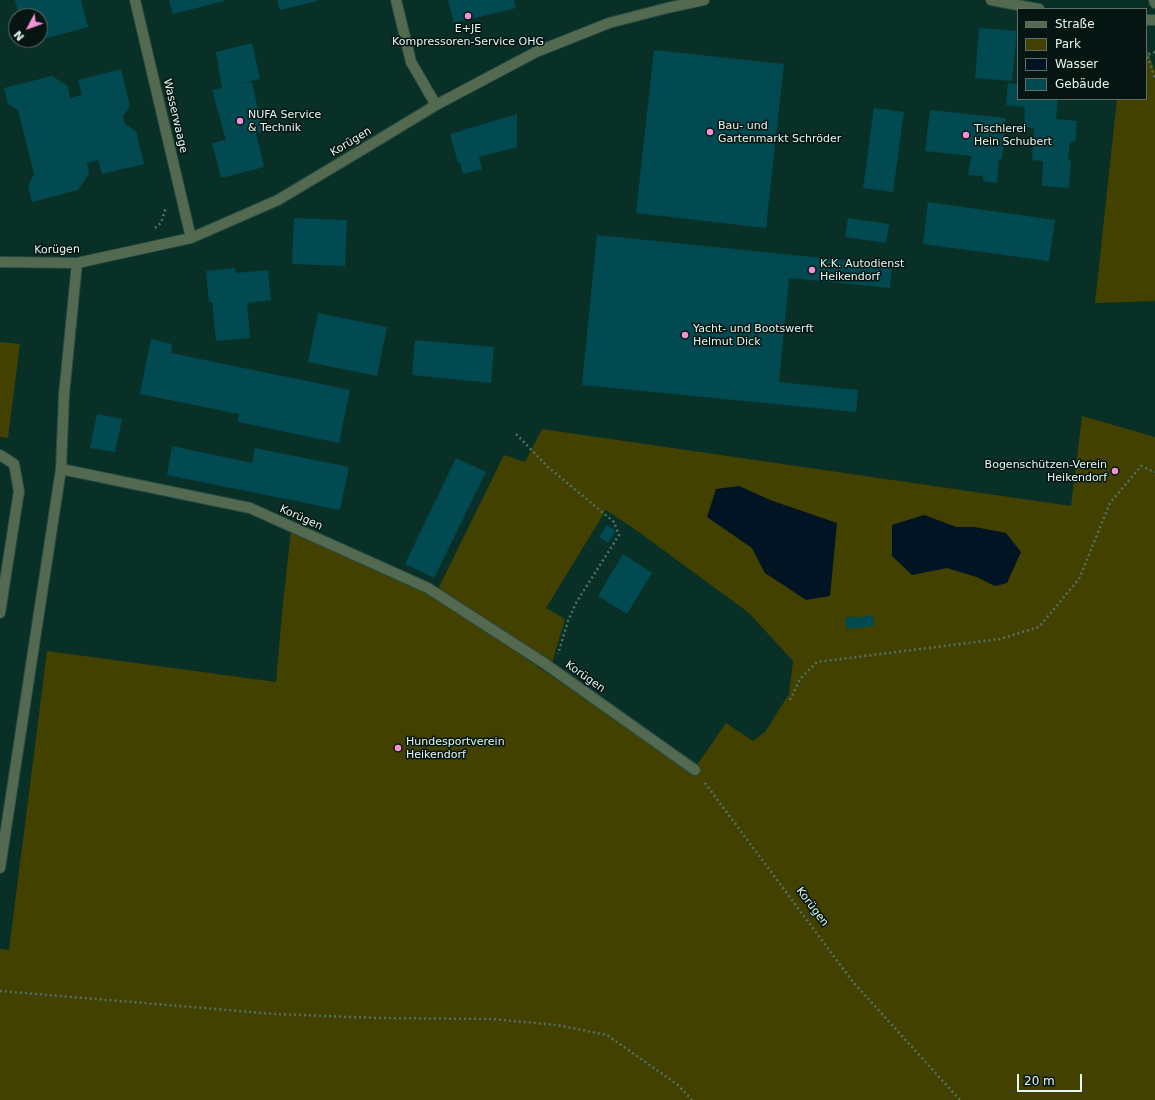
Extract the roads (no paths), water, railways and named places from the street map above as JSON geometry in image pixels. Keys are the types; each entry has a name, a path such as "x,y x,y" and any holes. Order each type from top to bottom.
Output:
{"street":[{"name":"Wasserwaage","path":"135,0 191,238"},
{"path":"396,0 411,62 436,105"},
{"name":"Korügen","path":"0,262 77,263 191,238 278,200 436,105 536,52 609,22 704,0"},
{"path":"991,0 1034,8"},
{"path":"0,868 61,469 64,395 77,263"},
{"path":"0,455 14,464 19,491 0,613"},
{"name":"Korügen","path":"61,469 250,508 428,588 553,670 695,770"}],"water":[{"path":"739,486 770,500 837,523 830,596 806,600 765,573 752,548 707,517 716,489"},
{"path":"924,515 956,527 975,527 1006,533 1021,552 1007,583 995,586 977,577 947,568 912,575 892,556 892,525"}],"place":[{"name":"E+JE Kompressoren-Service OHG","path":"468,16"},
{"name":"NUFA Service & Technik","path":"240,121"},
{"name":"Bau- und Gartenmarkt Schröder","path":"710,132"},
{"name":"Tischlerei Hein Schubert","path":"966,135"},
{"name":"K.K. Autodienst Heikendorf","path":"812,270"},
{"name":"Yacht- und Bootswerft Helmut Dick","path":"685,335"},
{"name":"Bogenschützen-Verein Heikendorf","path":"1115,471"},
{"name":"Hundesportverein Heikendorf","path":"398,748"}]}
